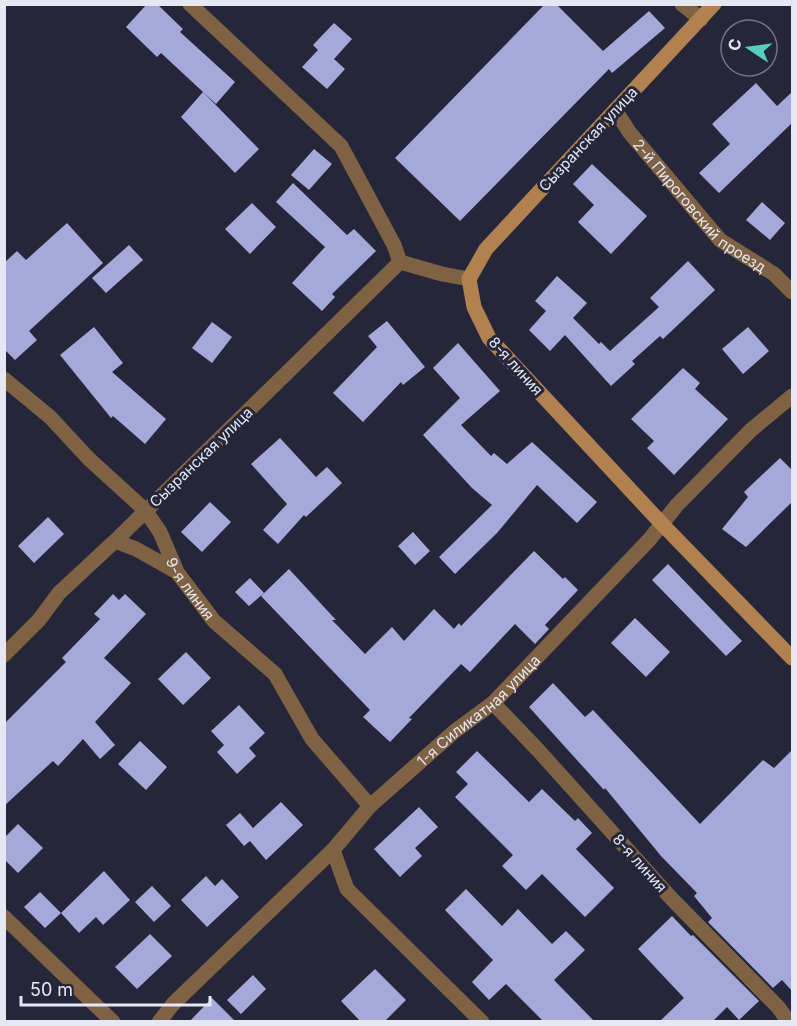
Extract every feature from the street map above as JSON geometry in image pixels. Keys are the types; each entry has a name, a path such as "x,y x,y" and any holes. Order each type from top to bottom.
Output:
{"street":[{"path":"190,4 341,146 394,245 400,262 469,279"},
{"path":"682,4 701,19"},
{"name":"Сызранская улица","path":"469,279 486,249 714,4"},
{"name":"2-й Пироговский проезд","path":"615,110 630,133 720,240 774,274 792,292"},
{"name":"Сызранская улица","path":"4,655 39,620 59,593 400,262"},
{"name":"8-я линия","path":"469,279 474,307 489,338 662,524 792,658"},
{"name":"9-я линия","path":"4,379 50,417 89,459 145,510 160,532 177,572 214,621 276,674 312,740 370,806"},
{"name":"1-я Силикатная улица","path":"159,1022 173,1004 333,850 370,806 455,731 493,703 641,549 677,505 751,430 792,396"},
{"path":"115,541 136,549 177,572"},
{"name":"8-я линия","path":"493,703 671,898 778,1007 789,1022"},
{"path":"333,850 347,889 482,1022"},
{"path":"4,917 113,1022"}],"building":[{"path":"147,4 157,4 183,29 180,32 235,82 216,104 161,53 157,57 126,27"},
{"path":"545,4 556,4 603,51 649,11 665,28 612,73 609,69 460,221 395,158"},
{"path":"334,23 352,39 334,59 345,69 327,89 302,67 318,50 313,45"},
{"path":"756,83 777,106 792,92 792,123 719,193 699,173 730,144 712,124"},
{"path":"203,92 259,149 235,173 181,117"},
{"path":"314,149 332,164 309,190 291,175"},
{"path":"592,164 647,216 611,254 578,222 594,205 573,184"},
{"path":"293,183 347,235 354,229 376,251 332,294 335,297 322,311 292,283 325,247 276,202"},
{"path":"762,202 785,223 770,240 746,220"},
{"path":"252,203 276,227 250,254 225,229"},
{"path":"67,223 103,263 29,331 37,340 15,360 4,349 4,263 17,251 26,260"},
{"path":"129,245 143,260 106,293 92,278"},
{"path":"688,261 715,290 663,339 660,336 632,361 635,364 611,386 565,335 550,351 529,330 546,311 535,301 557,276 587,303 573,318 599,344 601,342 610,351 659,307 650,298"},
{"path":"387,321 425,367 403,385 401,382 363,422 333,393 377,347 368,336"},
{"path":"212,322 232,337 212,363 192,348"},
{"path":"94,327 123,363 112,372 166,419 145,444 113,416 111,418 60,355"},
{"path":"748,327 769,351 743,374 722,349"},
{"path":"458,343 500,391 461,425 491,456 494,453 507,464 532,442 597,502 577,523 537,485 497,533 455,574 439,557 492,505 472,488 423,435 460,398 433,368"},
{"path":"683,368 700,383 695,389 728,419 674,475 647,448 654,441 631,419"},
{"path":"280,438 316,477 327,467 342,483 306,517 304,515 278,544 263,530 287,504 251,464"},
{"path":"780,458 792,470 792,502 746,547 722,529 748,497 744,492"},
{"path":"210,502 231,522 202,552 181,532"},
{"path":"48,517 64,534 34,563 18,546"},
{"path":"413,532 430,551 415,565 398,546"},
{"path":"534,551 578,590 545,625 549,629 535,644 515,624 470,672 461,664 409,718 412,719 390,742 363,717 370,710 261,596 289,569 336,620 332,620 365,654 392,627 404,641 434,609 454,629 459,623 461,626"},
{"path":"668,564 742,641 726,656 652,580"},
{"path":"250,578 264,593 249,606 235,592"},
{"path":"113,594 119,600 125,594 146,614 104,658 131,683 95,722 115,745 100,759 83,739 58,766 53,761 4,806 4,724 66,662 62,658 100,619 94,614"},
{"path":"635,618 670,652 646,677 611,643"},
{"path":"186,652 211,678 183,705 158,679"},
{"path":"553,683 585,717 593,710 700,824 763,760 774,768 792,750 792,991 782,980 773,988 708,922 712,918 694,896 697,893 661,856 605,788 604,790 529,707"},
{"path":"239,705 265,733 249,748 256,756 237,774 217,752 224,745 211,731"},
{"path":"140,741 167,767 146,790 118,764"},
{"path":"477,751 529,802 542,789 575,821 578,818 592,833 576,849 614,888 585,917 542,874 526,890 502,866 513,855 455,797 468,784 456,772"},
{"path":"281,802 303,825 266,860 250,841 244,846 226,825 240,813 253,828"},
{"path":"419,807 438,827 415,848 422,856 400,877 374,849"},
{"path":"18,824 43,848 18,873 4,859 4,838"},
{"path":"104,871 130,900 103,925 96,917 79,933 61,913"},
{"path":"206,876 215,886 222,879 239,897 207,927 181,900"},
{"path":"152,886 171,906 154,922 135,902"},
{"path":"466,889 502,926 518,909 552,944 566,931 585,950 554,980 595,1022 544,1022 506,984 489,1000 472,982 493,960 445,910"},
{"path":"40,892 61,913 45,928 24,907"},
{"path":"672,916 759,1001 739,1020 727,1007 712,1022 659,1022 684,998 638,949"},
{"path":"150,934 172,956 137,989 115,967"},
{"path":"375,969 406,1000 384,1022 361,1022 341,1001"},
{"path":"253,975 266,989 241,1014 227,1000"},
{"path":"212,998 236,1022 189,1022"}]}
